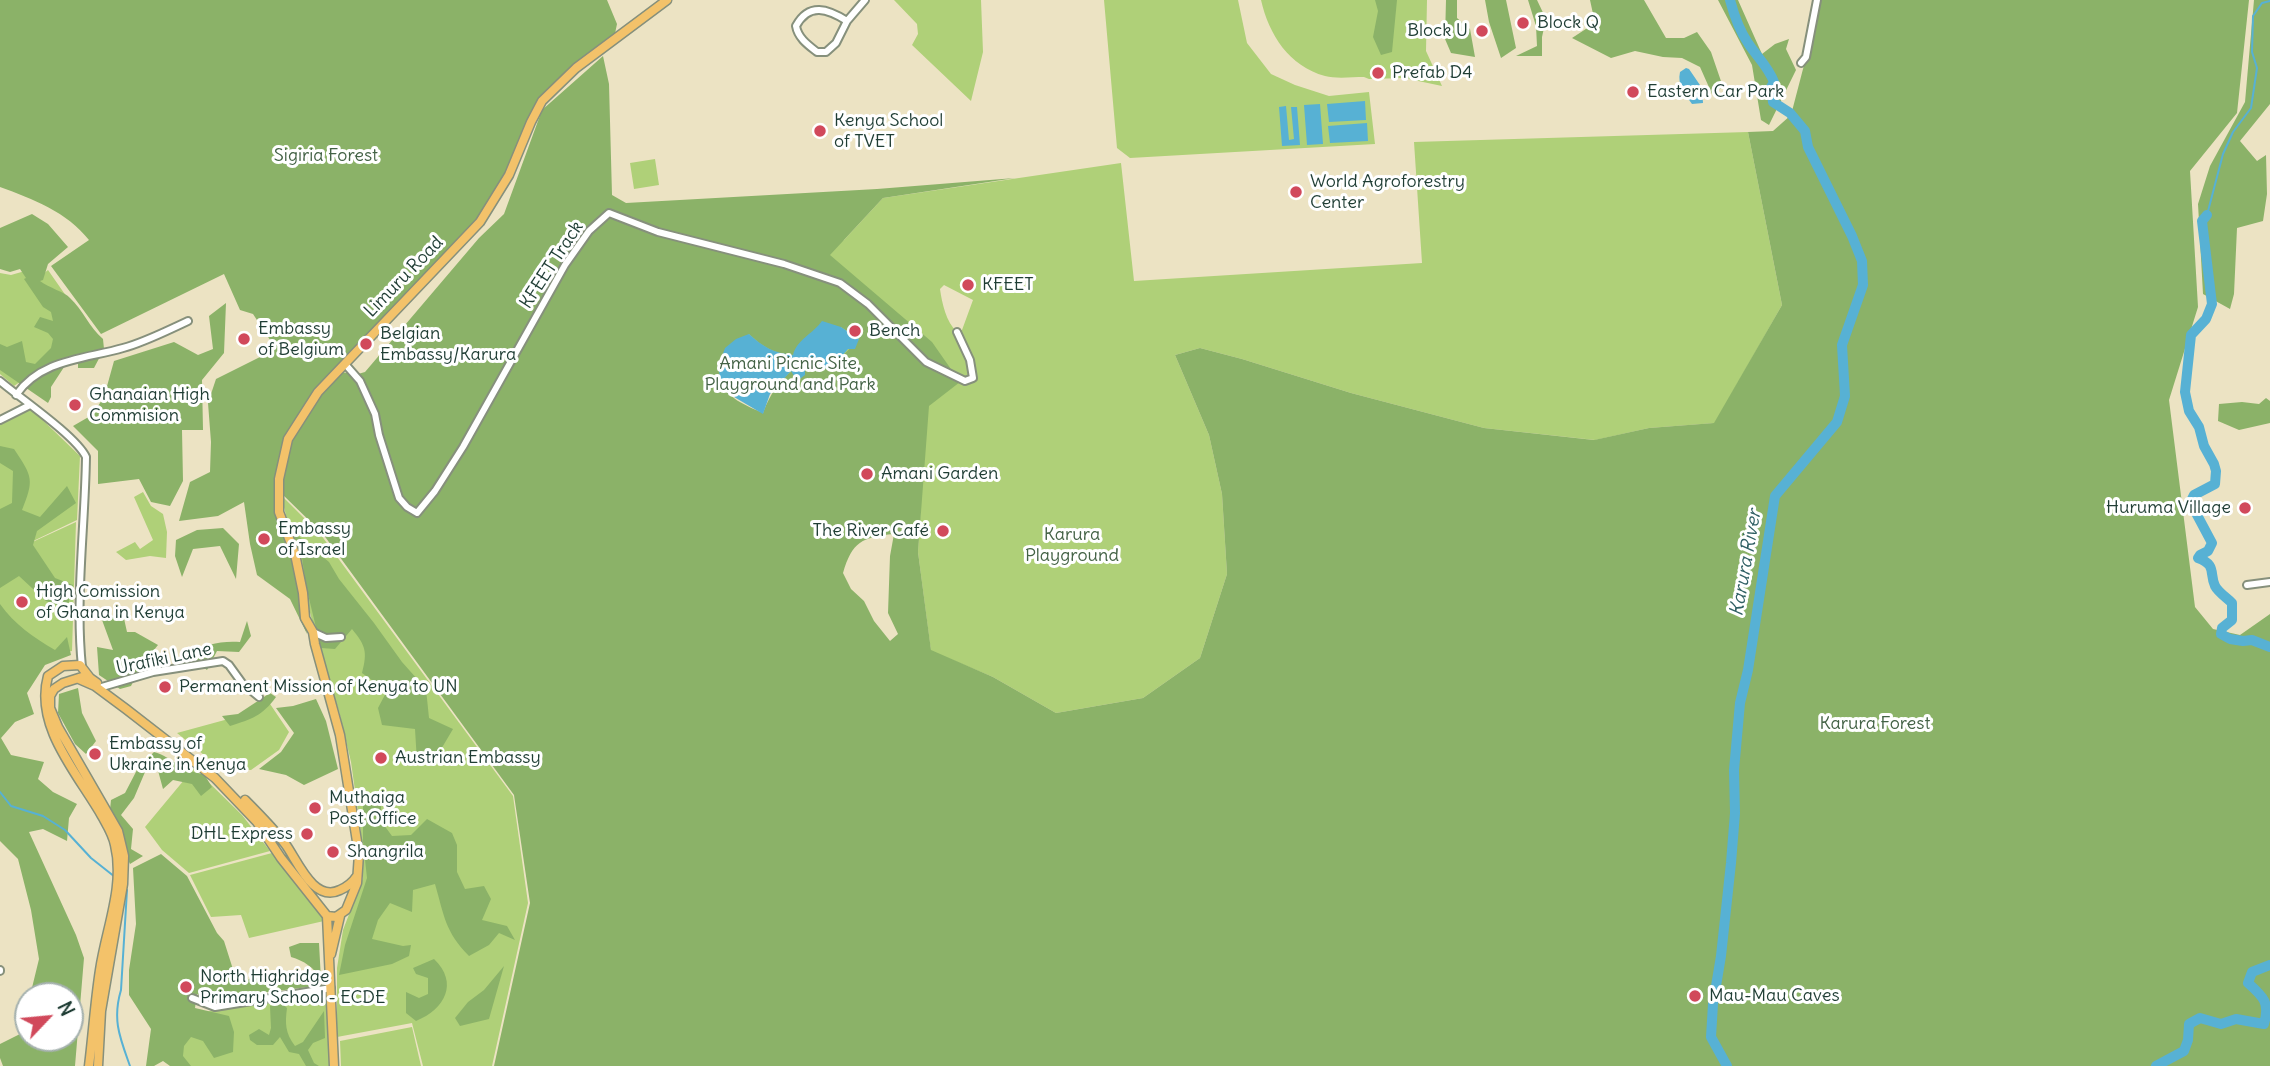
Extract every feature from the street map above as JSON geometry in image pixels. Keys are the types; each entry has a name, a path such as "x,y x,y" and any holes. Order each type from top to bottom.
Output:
{"main road":[{"name":"Limuru Road","path":"330,962 340,916 355,891 359,870 358,840 340,735 313,632 305,618 295,554 279,512 279,479 288,439 318,392 480,222 509,176 542,101 594,54 669,0"},
{"path":"89,1066 100,971 119,886 118,858 111,830 73,770 46,712 45,688 48,676 57,668 65,666 102,687 192,756 234,791 285,844 312,884 344,898 346,906"},
{"path":"78,672 54,689 50,695 50,708 58,727 118,831 123,848 101,1011 98,1066"},
{"path":"78,672 215,778 257,822 285,864 327,916 334,1066"},
{"path":"321,907 324,898 353,882 359,870"},
{"path":"327,916 340,916"}],"street":[{"path":"847,21 824,9 804,16 796,26 797,33 817,52 826,52 840,38 847,21 865,0"},
{"path":"1801,63 1806,57 1817,0"},
{"name":"KFEET Track","path":"345,364 360,381 375,414 399,498 417,513 435,491 463,447 565,265 589,231 609,213 658,232 784,264 840,283 868,304 926,362 970,381 973,378 970,360 957,332"},
{"path":"16,395 40,374 65,361 134,345 188,321"},
{"path":"0,382 70,438 86,457 78,672"},
{"path":"0,420 30,405"},
{"path":"2247,585 2270,582"},
{"path":"313,632 326,638 341,637"},
{"name":"Urafiki Lane","path":"102,687 153,672 223,662 259,697"},
{"path":"192,998 215,1007 331,988"}],"green space":[{"name":"Karura Forest","path":"0,0 607,0 617,24 613,43 539,105 495,201 339,372 358,374 365,372 479,238 504,214 542,110 603,56 609,84 612,195 626,203 877,189 1015,178 883,198 830,255 932,342 960,382 929,406 918,552 931,650 993,677 1056,713 1143,698 1200,658 1227,574 1222,494 1209,435 1175,355 1200,348 1351,393 1484,428 1594,440 1649,428 1714,423 1782,305 1748,132 1773,131 1791,115 1821,0 2249,0 2237,113 2190,171 2198,307 2169,400 2195,607 2213,629 2240,635 2270,614 2270,1066 494,1066 530,903 514,795 323,534 280,492 282,527 295,565 307,634 290,599 257,575 244,502 218,516 179,521 190,482 210,472 208,403 216,379 276,349 253,314 240,310 224,274 101,334 51,266 89,240 60,214 0,187","holes":["841,327 859,339 839,357 806,365 791,372 774,391 763,413 731,396 723,385 722,378 749,334 769,349 793,355 814,332","894,534 890,556 888,613 898,634 890,641 874,621 864,601 851,589 843,573 850,554 860,543 866,539"]},
{"path":"894,0 981,0 983,52 971,101 912,45 918,34 917,24"},
{"path":"1104,0 1238,0 1247,43 1271,74 1329,96 1369,92 1375,144 1130,158 1117,148"},
{"path":"1261,0 1427,0 1426,51 1442,86 1404,78 1334,77 1312,71 1291,57 1282,47 1269,25"},
{"path":"1375,0 1397,0 1392,52 1381,55 1373,37 1378,11"},
{"path":"1446,0 1457,0 1457,18 1470,29 1475,57 1451,53 1445,39"},
{"path":"1485,0 1506,0 1516,48 1501,58 1489,22"},
{"path":"1528,0 1537,0 1546,19 1542,56 1516,56 1537,46 1536,26"},
{"path":"1590,0 1644,0 1666,38 1684,38 1697,32 1711,52 1723,87 1712,94 1700,67 1682,58 1635,51 1611,58 1572,38 1595,23"},
{"path":"1718,0 1738,0 1762,54 1775,44 1789,39 1786,49 1796,70 1769,125 1761,120 1752,65"},
{"path":"2254,0 2270,0 2270,104 2240,141 2257,161 2266,155 2267,194 2263,221 2237,228 2234,294 2230,309 2203,294 2198,204 2210,166 2245,102"},
{"name":"Karura Playground","path":"1748,132 1782,305 1715,423 1649,428 1595,440 1484,428 1351,393 1200,348 1175,355 1209,435 1222,494 1227,574 1200,658 1143,698 1056,713 993,677 931,651 918,552 921,503 661,290 844,240 883,198 1121,163 1134,281 1422,263 1414,142","holes":["944,285 973,300 962,330 957,332 947,318 940,289"]},
{"path":"655,159 659,185 634,189 630,163"},
{"path":"32,214 48,224 68,247 48,264 43,280 40,281 68,296 75,303 103,339 104,349 94,368 78,368 78,362 68,361 51,387 48,403 0,370 0,344 7,347 22,341 26,362 35,364 51,348 53,339 48,333 34,327 40,317 53,321 51,312 43,307 20,269 10,272 0,269 0,228"},
{"path":"48,270 101,346 46,364 14,386 0,374 0,273 11,275 25,271 42,275"},
{"path":"226,303 224,353 202,380 203,430 182,430 183,481 170,506 151,502 139,479 98,484 98,451 73,426 92,415 104,397 114,361 174,342 198,355 213,349 209,316"},
{"path":"2266,398 2270,401 2270,423 2239,430 2218,421 2219,404 2259,404"},
{"path":"25,403 80,456 77,520 2,556 76,522 72,651 0,660 0,416"},
{"path":"0,446 14,449 28,473 30,485 22,510 40,517 67,486 76,503 37,531 33,545 55,578 73,585 67,609 46,601 19,576 0,588 0,509 12,503 13,471 0,463"},
{"path":"143,492 151,506 163,514 167,532 166,558 150,556 126,560 116,552 135,542 140,549 153,540 134,497"},
{"path":"281,495 321,535 513,796 528,903 492,1066 423,1066 412,1023 337,1037 337,968 343,930 363,878 361,833 351,762 339,711 321,657"},
{"path":"223,528 239,544 236,579 220,546 193,549 182,577 175,556 176,540 197,530"},
{"path":"290,529 329,562 402,662 426,689 429,718 453,729 437,756 417,762 415,729 382,725 378,708 387,691 362,673 364,649 352,629 335,649 321,648 306,586 301,550"},
{"path":"0,604 25,630 55,650 67,637 71,655 45,665 27,693 34,714 15,722 1,738 11,755 44,762 38,779 53,792 77,804 69,818 67,841 43,829 29,832 76,935 84,958 82,982 33,982 39,959 31,910 18,859 0,841"},
{"path":"123,614 127,632 135,632 158,645 141,666 131,686 120,689 99,675 97,647 113,650 102,620"},
{"path":"247,621 251,636 239,652 217,651 207,670 189,656 213,644 240,642"},
{"path":"78,688 82,713 96,741 86,754 75,744 58,713 59,694"},
{"path":"270,693 276,697 266,709 251,719 230,726 222,716 238,714"},
{"path":"266,698 289,732 279,750 251,770 220,768 177,733 243,715"},
{"path":"316,699 326,721 338,769 304,785 286,775 259,769 281,752 294,733 276,708"},
{"path":"154,752 191,771 204,774 212,787 201,796 192,784 173,780 163,789 157,767 148,765 134,798 121,815 133,829 131,849 143,856 130,864 109,820 111,800 125,793 138,768"},
{"path":"194,768 242,815 270,851 189,873 162,850 145,827"},
{"path":"363,803 381,806 381,821 392,836 411,835 427,819 452,833 457,845 457,872 465,889 484,886 491,899 482,920 507,926 515,940 499,933 489,945 469,956 450,931 435,884 413,890 412,912 390,903 378,920 372,939 403,946 411,945 409,956 392,964 339,975 345,945 367,878"},
{"path":"272,853 324,921 249,938 241,915 211,917 190,875"},
{"path":"161,854 187,876 217,933 224,941 237,982 248,980 260,970 269,985 295,981 299,975 308,971 316,986 230,997 216,1002 197,994 195,1008 229,1016 234,1032 233,1052 214,1058 203,1041 191,1037 184,1046 183,1056 191,1066 170,1066 163,1061 154,1066 146,1066 151,1029 129,995 129,970 136,924 133,868"},
{"path":"300,943 319,943 321,980 308,965 291,957 289,947"},
{"path":"434,959 446,977 445,994 435,1010 416,1021 406,1013 406,992 419,998 428,994 428,978 416,974 413,968"},
{"path":"504,966 489,1019 460,1026 455,1018"},
{"path":"326,994 330,1066 175,1066 168,1018"},
{"path":"279,1001 287,1008 286,1028 295,1046 303,1042 324,1011 325,1038 313,1043 308,1050 314,1063 319,1066 306,1066 299,1054 289,1052 280,1037 273,1045 257,1045 250,1040 249,1035 259,1029 269,1035 270,1006"},
{"path":"412,1027 421,1066 341,1066 340,1041"},
{"path":"14,1037 14,1052 76,1052 75,1066 3,1066 0,1044"}],"water":[{"path":"1686,68 1702,88 1703,103 1692,104 1682,89 1680,72"},
{"path":"1365,101 1366,120 1329,122 1327,104"},
{"path":"1320,104 1323,144 1307,145 1304,105"},
{"path":"1286,106 1289,140 1294,139 1291,107 1297,107 1300,145 1282,146 1279,107"},
{"path":"1367,123 1368,141 1330,143 1328,126"},
{"path":"822,321 841,327 859,339 855,349 848,349 842,356 839,366 832,370 824,368 818,371 815,365 805,365 805,375 797,381 791,371 770,394 763,414 729,394 722,386 718,367 725,348 736,339 749,334 769,349 793,355 798,345"}],"waterway":[{"name":"Karura River","path":"1727,1066 1711,1037 1713,1004 1731,863 1735,813 1734,770 1740,703 1748,670 1775,496 1837,422 1845,396 1842,345 1863,285 1862,261 1808,147 1805,131 1790,113 1773,102 1771,87 1774,82 1742,33 1730,0"},
{"path":"2207,215 2223,154 2233,132 2251,108 2257,68 2252,52 2253,16 2262,3 2270,1"},
{"path":"2207,215 2202,221 2212,304 2206,319 2191,335 2185,392 2189,411 2199,427 2204,446 2216,471 2215,484 2194,495 2192,499 2196,513 2212,543 2208,551 2198,558 2208,563 2215,586 2232,603 2232,620 2222,628 2221,634 2230,639 2252,640 2270,647"},
{"path":"0,792 11,806 43,816 65,830 91,858 115,877"},
{"path":"126,889 117,1020 130,1066"},
{"path":"2156,1066 2184,1051 2189,1024 2200,1018 2221,1024 2236,1019 2264,1024 2266,1005 2248,983 2252,972 2270,965"}],"place":[{"name":"Block Q","path":"1523,23"},
{"name":"Block U","path":"1482,31"},
{"name":"Prefab D4","path":"1378,73"},
{"name":"Eastern Car Park","path":"1633,92"},
{"name":"Kenya School of TVET","path":"820,131"},
{"name":"World Agroforestry Center","path":"1296,192"},
{"name":"KFEET","path":"968,285"},
{"name":"Bench","path":"855,331"},
{"name":"Embassy of Belgium","path":"244,339"},
{"name":"Belgian Embassy/Karura","path":"366,344"},
{"name":"Ghanaian High Commision","path":"75,405"},
{"name":"Amani Garden","path":"867,474"},
{"name":"Huruma Village","path":"2245,508"},
{"name":"The River Café","path":"943,531"},
{"name":"Embassy of Israel","path":"264,539"},
{"name":"High Comission of Ghana in Kenya","path":"22,602"},
{"name":"Permanent Mission of Kenya to UN","path":"165,687"},
{"name":"Embassy of Ukraine in Kenya","path":"95,754"},
{"name":"Austrian Embassy","path":"381,758"},
{"name":"Muthaiga Post Office","path":"315,808"},
{"name":"DHL Express","path":"307,834"},
{"name":"Shangrila","path":"333,852"},
{"name":"North Highridge Primary School - ECDE","path":"186,987"},
{"name":"Mau-Mau Caves","path":"1695,996"}],"park label":[{"name":"Sigiria Forest","path":"326,156"},
{"name":"Amani Picnic Site, Playground and Park","path":"790,374"}]}
